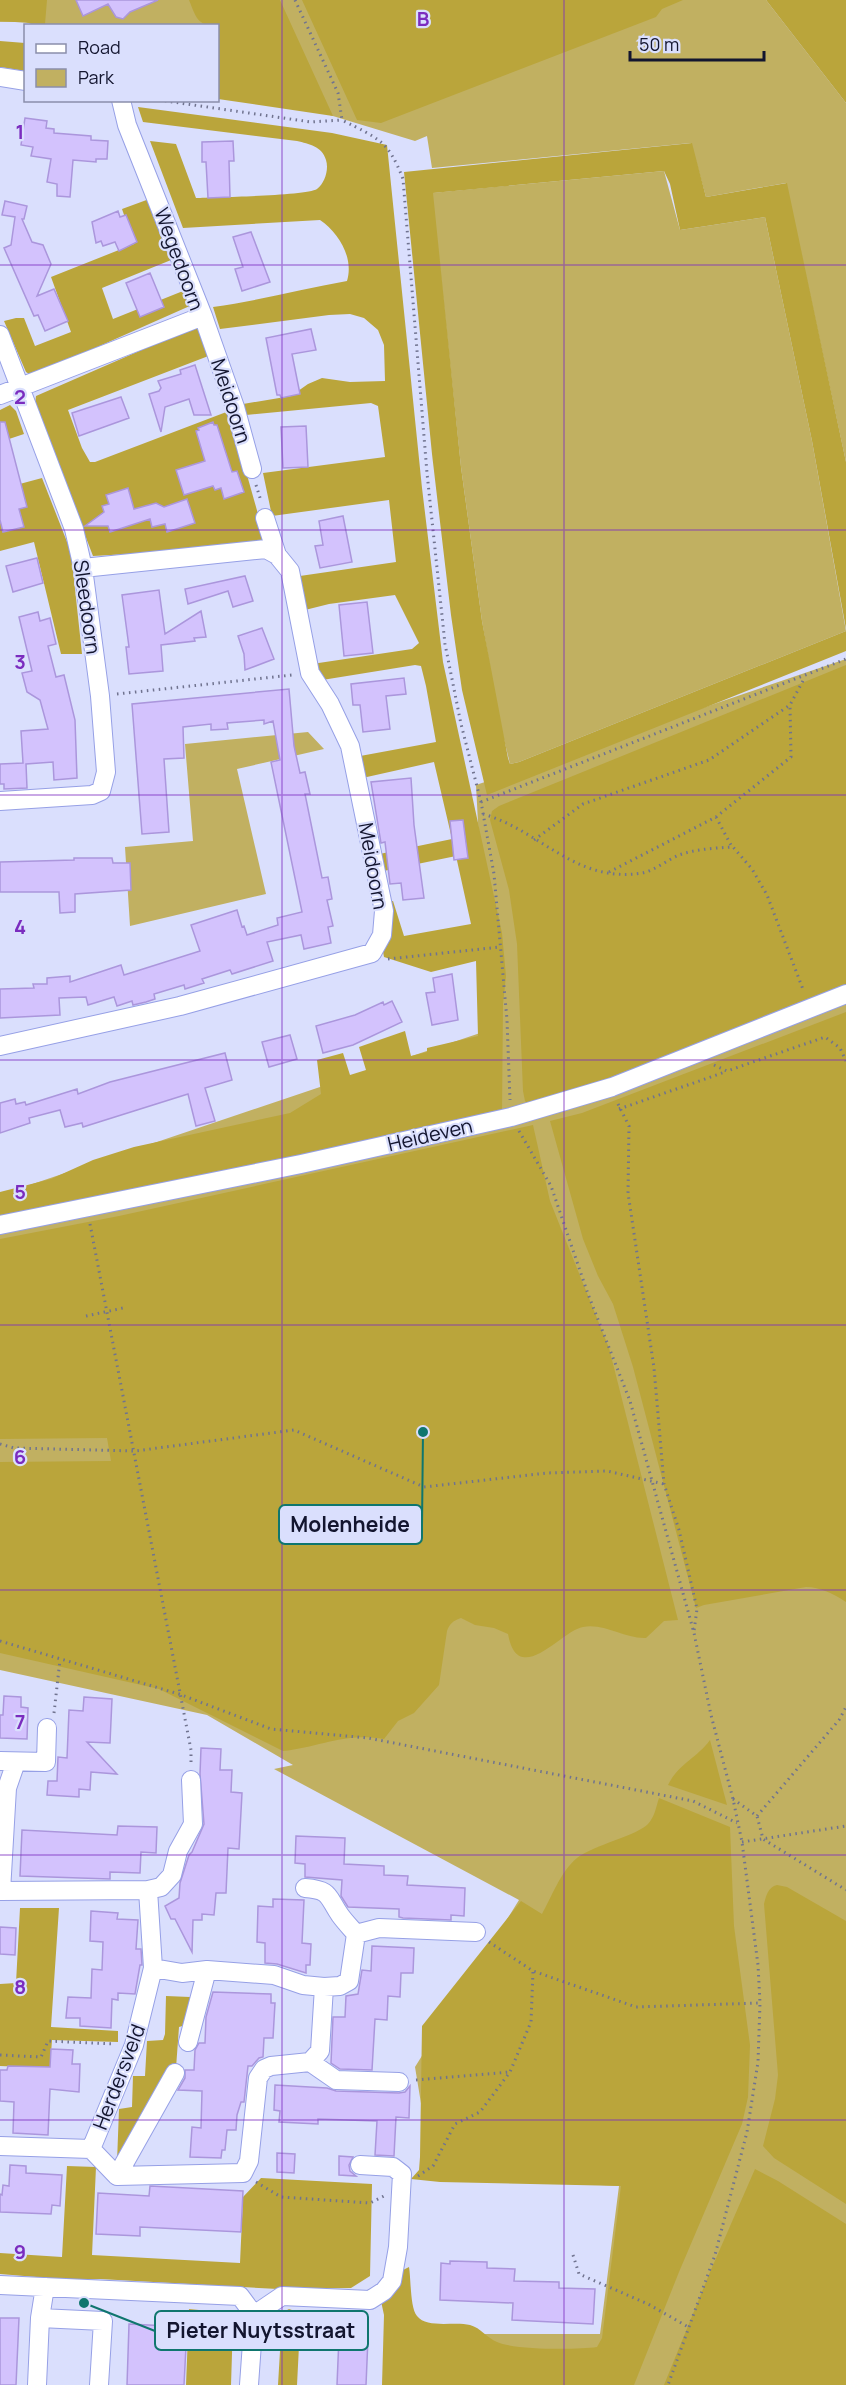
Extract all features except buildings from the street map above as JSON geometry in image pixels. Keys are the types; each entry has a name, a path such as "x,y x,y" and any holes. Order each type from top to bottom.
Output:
{"street":[{"path":"0,77 24,81"},
{"name":"Wegedoorn","path":"0,395 203,316 127,125 121,102"},
{"name":"Meidoorn","path":"203,316 235,407 252,469"},
{"name":"Sleedoorn","path":"0,335 74,529 83,568 100,696 106,772 101,791 92,795 0,801"},
{"name":"Meidoorn","path":"265,518 277,555 290,571 310,673 330,704 350,746 384,912 382,935 372,953"},
{"path":"83,568 266,549 277,555"},
{"path":"0,1046 180,1006 372,953"},
{"name":"Heideven","path":"0,1225 301,1164 511,1117 612,1087 846,994"},
{"path":"47,1728 46,1762 8,1761 0,1891 148,1890 161,1887 172,1875 178,1851 193,1824 191,1780"},
{"path":"153,1968 182,1972 207,1970 274,1976 303,1985 340,1986 349,1981 356,1934 340,1915 329,1895 321,1890 305,1888"},
{"name":"Herdersveld","path":"91,2150 134,2045 153,1968 148,1890"},
{"path":"356,1934 379,1928 476,1932"},
{"path":"188,2042 207,1970"},
{"path":"310,2062 320,2051 324,1987"},
{"path":"117,2176 243,2173 249,2161 258,2078 264,2069 271,2066 310,2062 336,2079 399,2082"},
{"name":"Herdersveld","path":"0,2146 91,2150 117,2176 175,2073"},
{"path":"254,2314 282,2296 370,2300 384,2291 392,2281 398,2247 402,2174 393,2167 360,2165"},
{"path":"0,2285 240,2296 254,2314 249,2385"},
{"path":"38,2385 40,2318 45,2287"},
{"path":"40,2318 103,2321 99,2385"}],"path":[{"path":"295,0 338,93 342,120"},
{"path":"173,102 311,122 342,120 386,145 403,179 427,473 446,644 461,724 481,801 494,874 507,1020 511,1117 551,1186 588,1294 630,1401 694,1633 711,1715 733,1798 742,1842 758,1965 760,2003 758,2062 747,2132 715,2255 668,2385"},
{"name":"Meidoorn","path":"252,469 265,518"},
{"path":"481,801 846,659"},
{"path":"100,696 310,673"},
{"path":"534,840 583,804 709,760 790,705 806,675"},
{"path":"606,873 716,817 791,757 790,705"},
{"path":"483,814 504,820 581,867 606,873 644,873 679,855 705,849 733,848"},
{"path":"716,817 733,848 752,869 767,895 810,1009"},
{"path":"372,953 385,959 501,947"},
{"path":"619,1108 825,1036 840,1048 846,1061"},
{"path":"693,1056 727,1071"},
{"path":"612,1087 628,1126 628,1193 654,1368 664,1484 679,1530 698,1609 694,1633"},
{"path":"87,1208 191,1750"},
{"path":"86,1316 123,1308"},
{"path":"0,1444 14,1448 135,1451 294,1430 424,1487 547,1473 607,1471 664,1484"},
{"path":"0,1641 179,1694 271,1729 368,1738 693,1801 738,1823"},
{"path":"47,1728 56,1709 60,1660"},
{"path":"757,1816 839,1720 846,1707"},
{"path":"733,1798 757,1816 763,1839 846,1890"},
{"path":"742,1842 846,1826"},
{"path":"476,1932 533,1971 636,2007 760,2003"},
{"path":"243,2173 281,2197 370,2203 402,2187 433,2166 455,2124 480,2112 510,2072 531,2022 533,1971"},
{"path":"0,2055 40,2057 48,2041 134,2045"},
{"path":"399,2082 510,2072"},
{"path":"573,2255 579,2274 648,2304 690,2328"}],"green space":[{"path":"0,0 766,0 846,103 846,462 786,183 706,197 691,143 432,168 427,136 415,141 219,81 219,24 0,22"},
{"path":"664,171 680,230 765,217 812,441 846,631 510,764 499,719 482,621 461,467 432,193"},
{"path":"846,659 846,2385 394,2385 397,2334 600,2334 619,2186 433,2176 415,2067 519,1900 274,1769 293,1765 207,1715 0,1670 0,1195 489,1030 476,785"},
{"path":"308,732 324,749 237,769 266,894 130,926 125,847 193,841 185,744"}],"shaded area":[{"path":"0,0 47,0 45,24 0,21"},
{"path":"189,0 280,0 333,116 219,99 219,24 206,24 196,16"},
{"path":"302,0 683,0 662,9 656,17 381,123 357,120"},
{"path":"766,0 846,0 846,103"},
{"path":"0,41 24,43 24,71 0,67"},
{"path":"138,107 332,133 387,145 422,488 443,662 502,933 506,976 503,1004 502,1114 0,1222 0,1192 51,1179 93,1160 134,1147 290,1113 321,1094 317,1060 343,1053 350,1075 366,1070 359,1047 405,1031 411,1056 427,1052 427,1048 478,1036 476,961 431,972 384,957 374,902 393,901 404,936 471,924 456,856 369,874 365,857 452,839 434,762 349,781 344,759 436,742 421,666 415,665 316,681 312,664 412,649 419,643 395,595 329,604 301,611 293,577 396,562 389,500 272,516 263,473 385,457 378,406 371,403 246,415 243,404 291,396 308,384 322,378 350,382 385,381 384,345 378,330 364,318 350,314 220,329 213,307 347,281 349,272 347,255 339,239 320,220 183,228 150,141 176,144 196,198 279,195 317,189 326,176 326,160 318,149 297,141 143,122"},
{"path":"692,143 706,197 787,183 846,462 846,629 812,441 765,217 680,230 670,184 664,171 433,193 461,467 482,621 508,758 510,764 519,762 846,631 846,651 487,795 462,690 451,615 432,454 404,172"},
{"path":"152,198 176,258 102,288 113,319 188,289 192,305 32,376 26,372 4,321 24,318 35,346 71,332 51,277 134,244 122,209"},
{"path":"199,325 211,355 68,410 82,448 90,462 229,411 267,546 93,556 35,404 36,396"},
{"path":"10,405 16,411 24,434 0,442 0,410"},
{"path":"0,451 16,485 42,478 71,552 82,654 61,654 34,542 0,551"},
{"path":"846,665 846,988 532,1108 525,1101 523,1091 517,944 509,890 490,820 492,811 499,806"},
{"path":"846,1012 846,1602 827,1592 806,1587 696,1608 633,1367 613,1304 598,1276 583,1239 550,1121 582,1113"},
{"path":"533,1125 550,1201 609,1348 678,1620 664,1621 646,1638 638,1638 599,1627 583,1627 574,1630 531,1657 521,1657 513,1650 508,1634 494,1628 475,1625 461,1618 452,1623 447,1631 439,1685 414,1713 398,1721 384,1739 357,1737 283,1751 159,1689 0,1653 0,1462 111,1461 107,1438 0,1439 0,1239 119,1216"},
{"path":"710,1740 727,1805 668,1785 677,1771"},
{"path":"659,1798 730,1827 734,1926 750,2045 748,2097 742,2124 634,2385 382,2385 384,2315 381,2301 399,2272 409,2267 415,2312 427,2322 470,2325 497,2342 531,2348 597,2347 602,2338 621,2186 440,2182 411,2179 419,2170 420,2157 422,2026 521,1901 542,1914 571,1863 585,1853 643,1828 652,1818"},
{"path":"777,1885 787,1887 846,1921 846,2204 774,2158 763,2146 775,2099 778,2075 764,1904 769,1890"},
{"path":"20,1908 59,1908 51,2027 118,2031 118,2042 52,2040 50,2068 0,2066 0,1984 16,1983"},
{"path":"166,1996 190,1997 189,2024 179,2027 176,2068 117,2162 119,2109 132,2107 133,2076 145,2076 147,2041 163,2040"},
{"path":"67,2166 96,2167 92,2255 240,2263 243,2197 261,2178 372,2184 370,2276 351,2288 278,2289 100,2279 73,2280 0,2274 0,2253 62,2257"},
{"path":"755,2169 846,2224 846,2385 664,2385 710,2272"},
{"path":"189,2309 219,2312 232,2316 231,2385 186,2385"},
{"path":"289,2309 304,2314 307,2325 300,2326 297,2385 278,2385 281,2334 268,2334 266,2326 274,2317"}],"place":[{"name":"Molenheide","path":"423,1432"},
{"name":"Pieter Nuytsstraat","path":"84,2303"}]}
